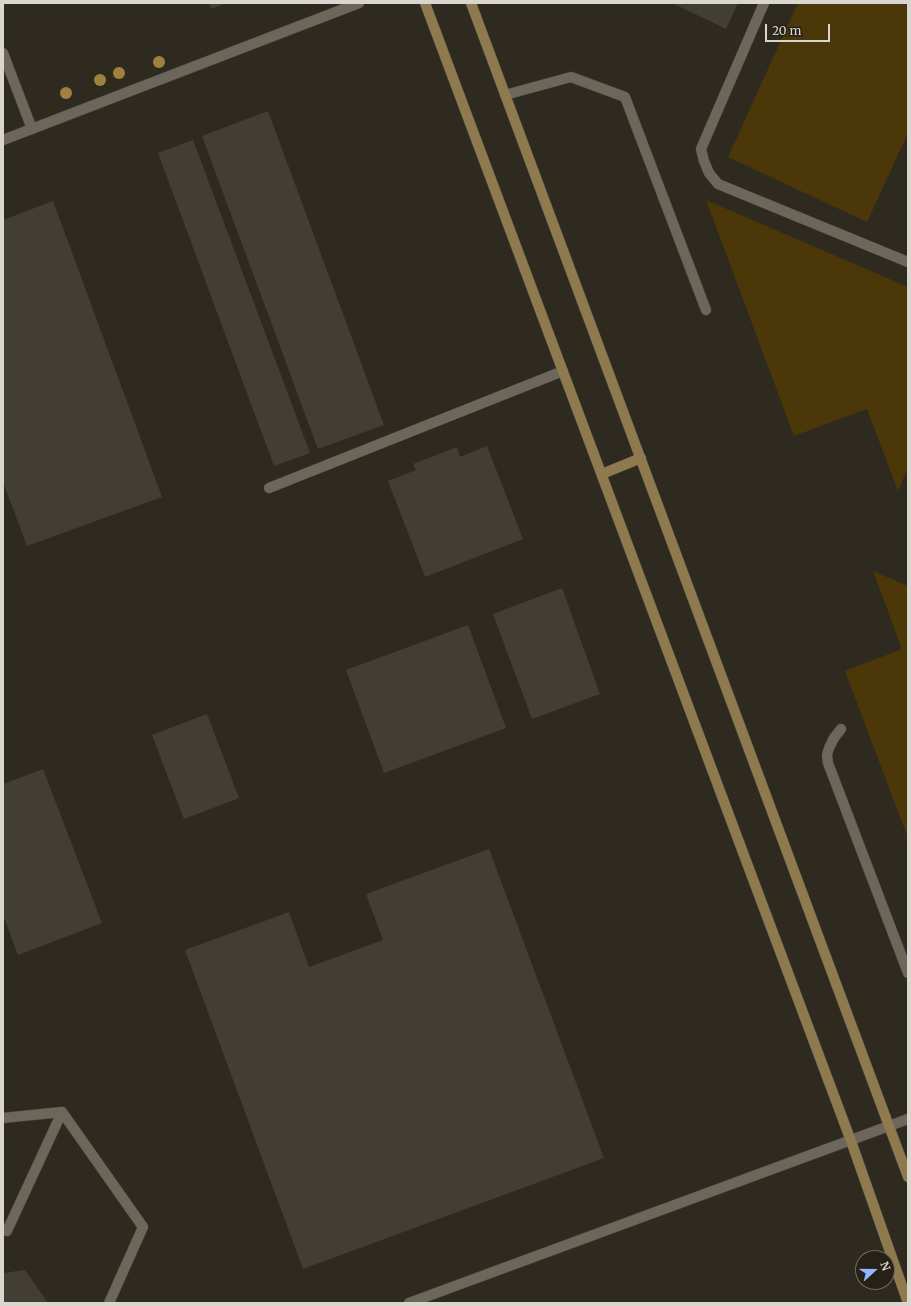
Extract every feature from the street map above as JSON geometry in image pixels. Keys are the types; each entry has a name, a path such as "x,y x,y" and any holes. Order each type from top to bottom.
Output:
{"main road":[{"path":"425,3 851,1141 908,1303"},
{"path":"471,3 908,1177"},
{"path":"602,474 641,458"}],"street":[{"path":"3,140 359,3"},
{"path":"764,3 701,149 709,173 718,184 908,262"},
{"path":"3,53 32,129"},
{"path":"505,95 571,77 625,97 706,310"},
{"path":"268,488 563,371"},
{"path":"842,729 834,738 829,748 827,755 828,763 908,973"},
{"path":"3,1118 62,1112"},
{"path":"7,1231 62,1112"},
{"path":"62,1112 144,1227 109,1303"},
{"path":"409,1303 908,1119"}],"shaded area":[{"path":"798,3 908,3 908,133 867,222 728,157"},
{"path":"706,200 908,287 908,467 898,491 867,409 794,436"},
{"path":"873,571 908,586 908,838 845,671 902,649"}],"building":[{"path":"209,3 227,3 211,9"},
{"path":"672,3 738,3 726,29"},
{"path":"268,111 384,425 318,449 202,136"},
{"path":"193,140 310,453 274,466 158,153"},
{"path":"53,201 162,497 27,546 3,482 3,220"},
{"path":"487,446 523,539 425,577 388,481 416,470 413,464 457,447 460,457"},
{"path":"562,588 600,694 532,719 493,614"},
{"path":"468,625 506,728 384,773 346,670"},
{"path":"207,714 239,798 184,819 152,735"},
{"path":"43,769 102,923 18,955 3,915 3,784"},
{"path":"489,849 604,1158 303,1269 185,950 289,912 309,967 383,940 366,894"},
{"path":"25,1270 48,1303 3,1303 3,1273"}]}
